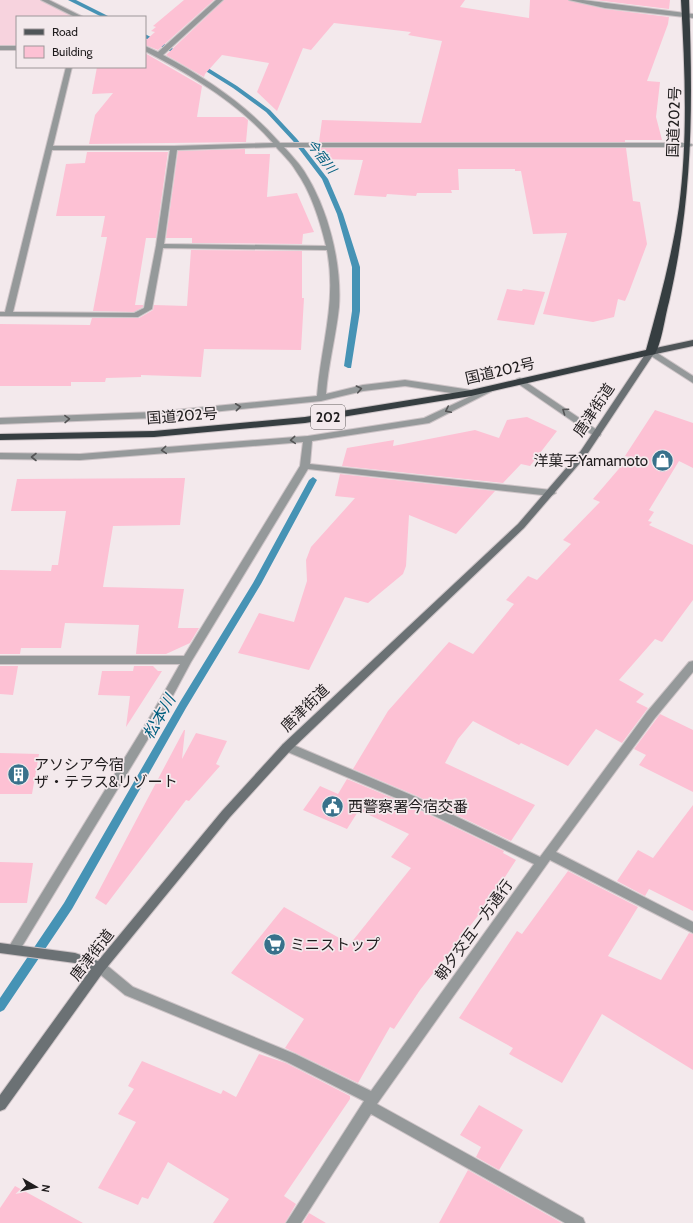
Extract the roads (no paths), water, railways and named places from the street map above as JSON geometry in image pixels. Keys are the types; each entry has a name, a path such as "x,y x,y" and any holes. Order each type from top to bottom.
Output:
{"highway":[{"name":"国道202号","path":"0,437 154,434 305,420 471,393 650,352 679,236 689,145 691,83 690,16 686,0"}],"main road":[{"path":"650,352 693,343"}],"street":[{"path":"44,0 78,16"},
{"path":"160,55 220,0"},
{"path":"572,0 605,6 690,16"},
{"path":"0,48 16,48"},
{"path":"146,48 192,73 229,100 279,145 302,173 325,228 335,278 332,331 322,378 322,398"},
{"path":"69,68 50,148 4,315 134,315 148,309 160,246 174,148"},
{"path":"50,148 174,148 279,145 689,145"},
{"path":"160,246 330,248"},
{"path":"650,352 693,380"},
{"name":"唐津街道","path":"0,1105 100,967 226,814 287,747 521,526 583,454 650,352"},
{"path":"520,381 597,434"},
{"path":"0,421 154,415 322,398 363,388 405,384 471,393"},
{"path":"0,456 80,457 308,439 426,421 495,387"},
{"path":"14,949 158,713 186,660 305,466 308,439"},
{"path":"305,466 551,493"},
{"path":"0,660 186,660"},
{"name":"朝夕交互一方通行","path":"293,1223 371,1102 545,858 651,715 693,665"},
{"path":"287,747 545,858 693,928"},
{"path":"0,948 75,958 100,967 129,991 291,1058 371,1102 578,1223"}],"waterway":[{"name":"今宿川","path":"71,0 105,16"},
{"name":"今宿川","path":"146,37 181,55"},
{"name":"今宿川","path":"198,64 235,87 268,111 295,140 325,179 340,214 356,267 356,311 348,366"},
{"name":"松本川","path":"0,1007 68,906 183,705 257,584 313,480"}],"place":[{"name":"洋菓子Yamamoto","path":"663,461"},
{"name":"アソシア今宿 ザ・テラス&リゾート","path":"18,774"},
{"name":"西警察署今宿交番","path":"333,807"},
{"name":"ミニストップ","path":"274,945"}]}
